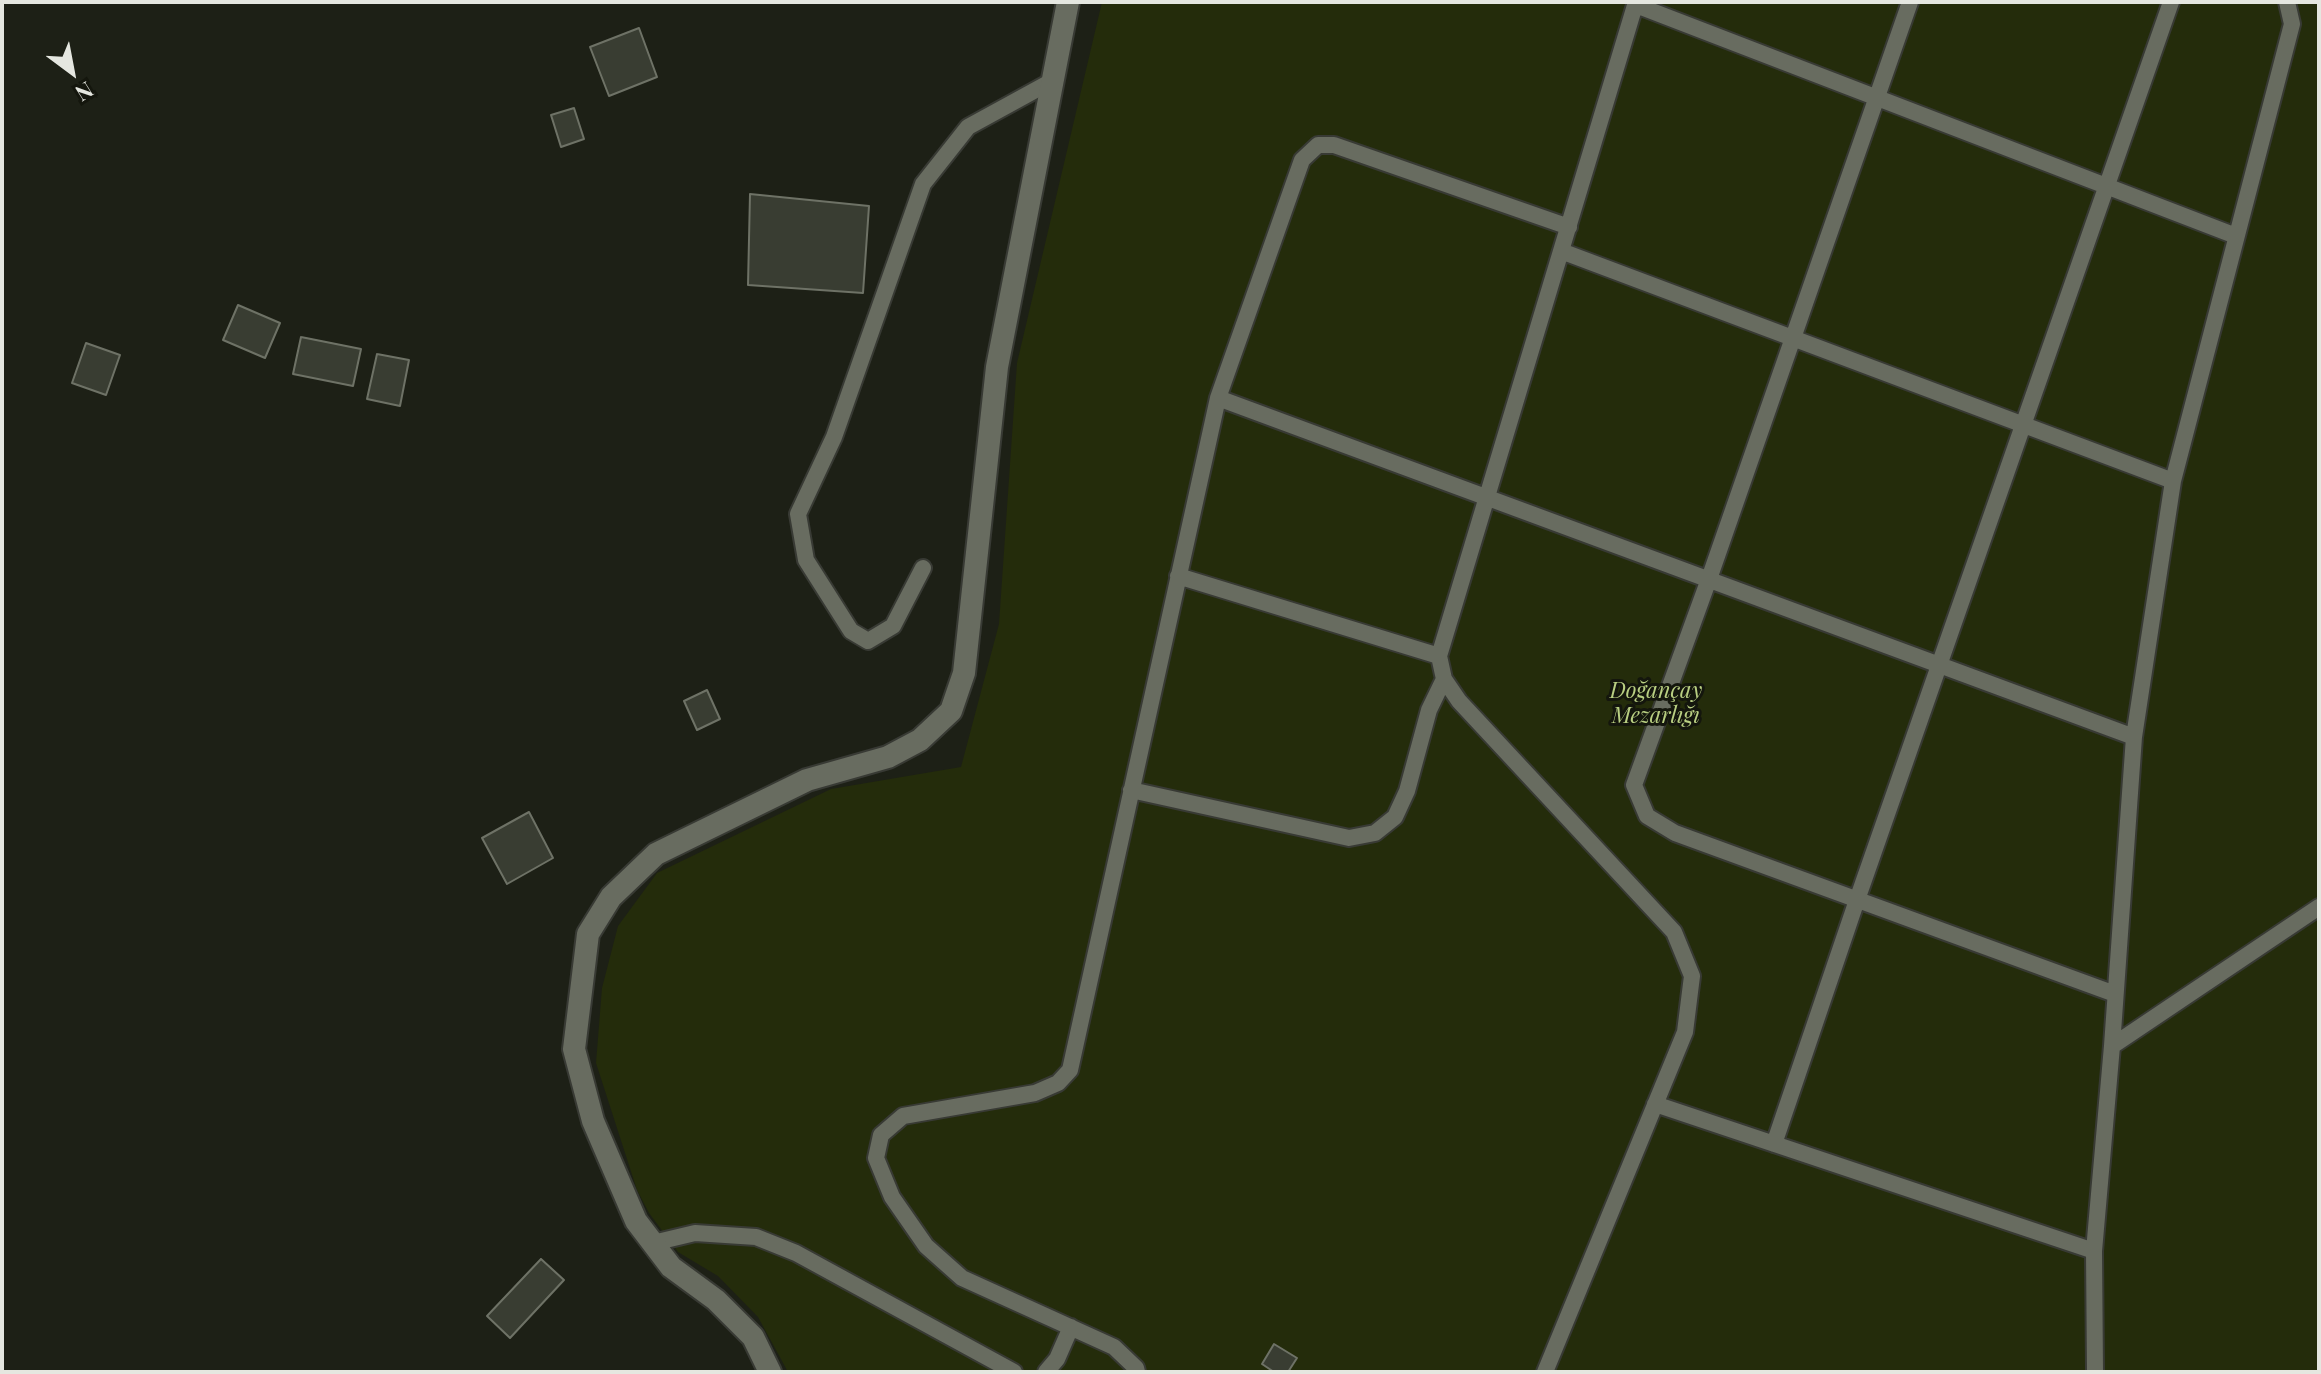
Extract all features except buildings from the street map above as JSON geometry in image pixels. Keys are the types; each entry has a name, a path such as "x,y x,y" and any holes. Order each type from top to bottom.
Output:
{"street":[{"path":"770,1372 753,1337 716,1300 671,1267 636,1221 593,1121 574,1049 588,934 611,897 656,854 807,780 888,757 920,740 951,711 964,673 997,367 1068,2"}],"lane":[{"path":"1910,2 1634,785 1647,816 1675,833 2115,994"},
{"path":"1774,1144 2171,2"},
{"path":"2095,1372 2094,1251 2134,737 2173,481 2292,24 2287,2"},
{"path":"1545,1372 1685,1032 1692,976 1674,932 1459,701 1444,679 1439,656 1636,3 2236,236"},
{"path":"923,568 893,626 868,641 851,631 806,560 798,514 834,437 923,184 968,127 1052,81"},
{"path":"1137,1372 1114,1347 962,1278 926,1246 892,1197 876,1158 881,1135 903,1116 1035,1093 1058,1083 1070,1070 1218,398 1302,160 1318,145 1334,145 1569,227"},
{"path":"1561,251 2173,481"},
{"path":"1218,398 2134,737"},
{"path":"1178,576 1439,656"},
{"path":"1131,790 1349,838 1375,833 1395,817 1407,791 1429,710 1444,679"},
{"path":"2112,1046 2319,907"},
{"path":"1655,1104 2094,1251"},
{"path":"653,1243 695,1233 756,1237 796,1253 1014,1372"},
{"path":"1046,1372 1057,1359 1071,1327"}],"green space":[{"name":"Doğançay Mezarlığı","path":"1102,2 2319,2 2319,1372 788,1372 758,1317 718,1276 678,1252 649,1213 637,1190 596,1063 602,988 618,926 657,873 831,789 961,767 999,624 1017,363"}]}
